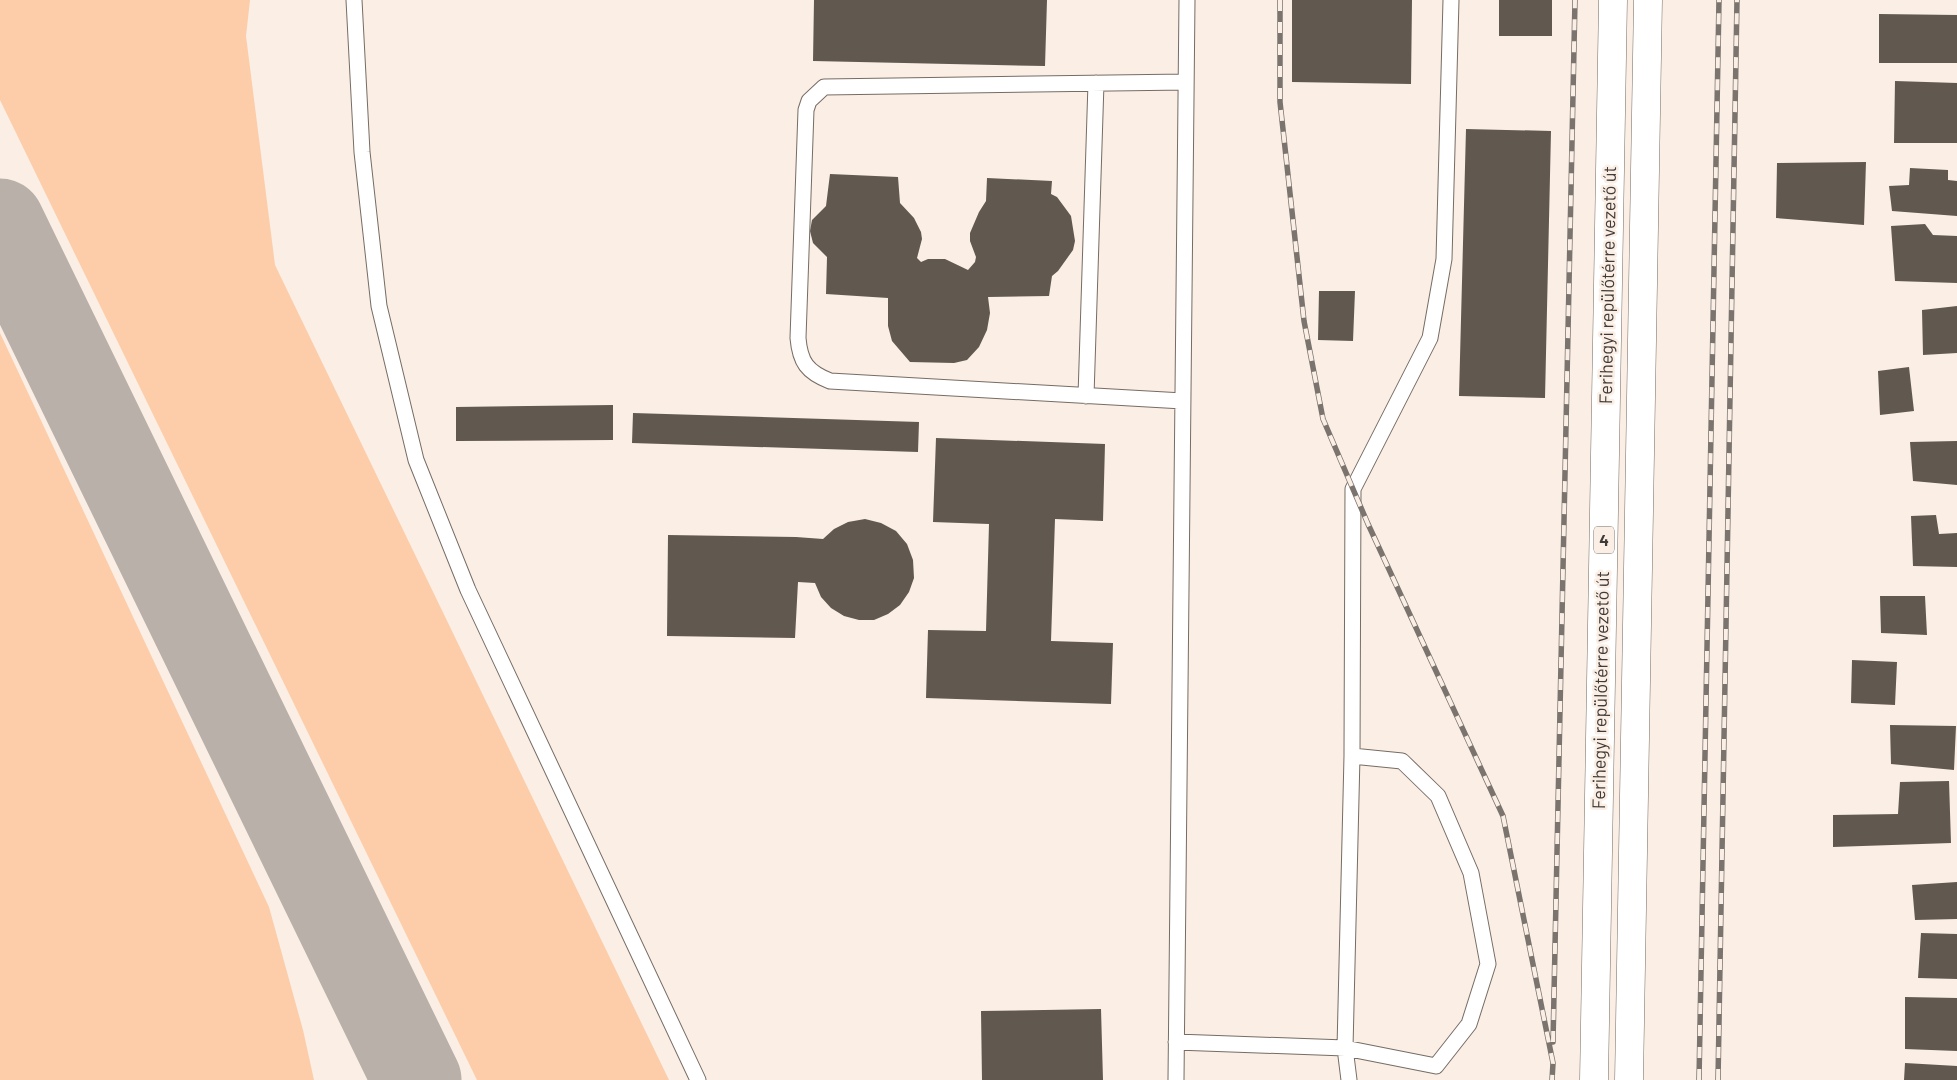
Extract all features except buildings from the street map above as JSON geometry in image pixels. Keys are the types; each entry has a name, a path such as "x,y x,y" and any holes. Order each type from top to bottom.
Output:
{"main road":[{"name":"Ferihegyi repülőtérre vezető út","path":"1594,1080 1613,0"},
{"name":"Ferihegyi repülőtérre vezető út","path":"1629,1080 1648,0"}],"lane":[{"path":"354,0 362,152 379,306 416,460 468,590 698,1080"},
{"path":"1176,1080 1187,0"},
{"path":"1349,1080 1345,1048 1352,756 1353,489 1430,338 1444,259 1451,0"},
{"path":"1183,401 830,381 820,377 803,362 799,353 798,338 806,110 809,101 816,92 824,87 1186,82"},
{"path":"1086,396 1096,83"},
{"path":"1176,1042 1345,1048 1436,1066 1469,1024 1488,964 1471,873 1438,796 1402,761 1352,756"}],"shaded area":[{"path":"0,0 250,0 246,36 275,265 669,1080 477,1080 0,100"},
{"path":"0,333 269,907 303,1030 314,1080 0,1080"}],"taxiway":[{"path":"0,223 417,1080"}],"railway":[{"path":"1280,0 1280,102 1304,321 1323,419 1368,524 1503,816 1553,1063 1552,1080"},
{"path":"1553,1042 1575,0"},
{"path":"1699,1080 1719,0"},
{"path":"1718,1080 1737,0"}]}
